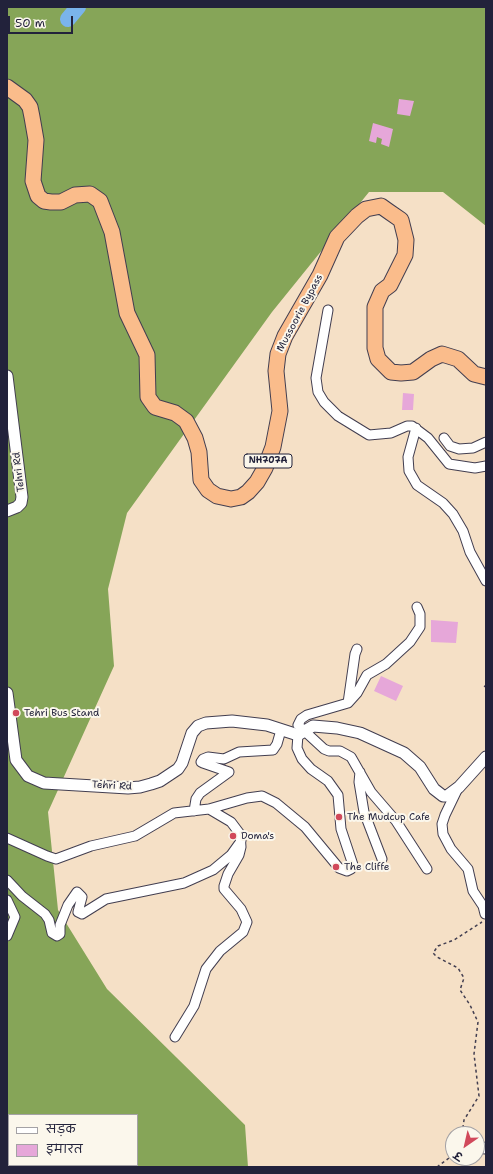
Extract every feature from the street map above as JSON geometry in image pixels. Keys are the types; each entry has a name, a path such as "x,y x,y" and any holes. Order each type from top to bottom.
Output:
{"highway":[{"name":"Mussoorie Bypass","path":"7,87 25,100 30,107 36,140 33,181 38,196 44,201 61,202 75,195 90,194 100,201 112,232 127,313 148,355 148,397 155,407 175,414 186,421 195,438 201,480 208,490 217,496 231,499 248,492 257,482 265,468 273,447 280,411 276,371 278,354 285,336 320,276 337,237 357,216 366,209 381,206 401,220 406,240 405,255 390,285 382,291 375,307 375,348 378,360 391,372 401,374 413,372 431,359 442,354 458,359 474,374 486,377"}],"street":[{"path":"328,310 316,378 320,398 338,416 369,435 391,433 407,426 416,428 428,438 449,464 475,468 486,466"},
{"name":"Tehri Rd","path":"7,376 22,497 21,503 17,507 7,511"},
{"path":"416,428 408,457 409,471 418,485 443,503 453,514 463,532 470,552 486,581"},
{"path":"444,438 450,446 459,449 473,448 486,442"},
{"path":"417,607 420,621 418,632 410,642 386,664 367,675 357,693 348,703 307,715 298,725 301,733 324,749 345,753 351,757 370,792 396,821 427,869"},
{"path":"348,703 357,649"},
{"name":"Tehri Rd","path":"7,693 16,760 28,776 44,783 128,788 140,787 160,781 178,768 182,763 192,733 201,724 232,721 245,722 267,725 280,730 301,733"},
{"path":"7,838 47,856 56,858 91,846 135,836 169,815 178,812 209,809 246,798 262,796 269,798 305,828 343,871 351,869 353,865 341,829 338,795 328,782 311,769 302,759 297,748 301,733 313,726 325,726 360,733 404,753 420,767 434,789 443,796 447,796 459,787 486,756"},
{"path":"194,811 196,799 200,793 229,772 203,764 203,759 208,757 224,759 239,752 273,750 277,744 280,730"},
{"path":"360,772 359,782 364,812 382,859"},
{"path":"459,787 445,815 442,824 443,834 449,845 468,869 473,891 483,906 486,918"},
{"path":"175,1037 194,1006 206,969 216,956 246,927 245,916 224,889 224,886 239,855 241,841 236,828 231,822 209,809"},
{"path":"7,880 22,896 45,914 49,920 52,933 57,936 60,934 60,925 68,904 77,892 82,897 78,912 82,914 106,899 184,883 213,870 231,855 241,841"},
{"path":"7,900 15,917 7,936"}],"path":[{"path":"463,1126 464,1120 479,1096 474,1054 478,1022 470,1005 460,990 464,978 458,968 437,957 433,953 438,946 454,940 484,921 486,918"}],"green space":[{"path":"7,7 486,7 486,226 443,192 369,192 272,312 127,513 108,589 114,666 48,812 58,910 107,989 245,1125 248,1167 7,1167"}],"building":[{"path":"399,99 414,101 410,116 397,114"},
{"path":"373,123 393,129 389,147 381,144 382,139 377,137 376,143 369,141"},
{"path":"403,393 414,394 413,410 402,410"},
{"path":"431,620 458,622 456,643 431,642"},
{"path":"381,676 403,686 396,701 374,691"}],"waterway":[{"path":"68,19 78,7"}],"place":[{"name":"Tehri Bus Stand","path":"16,713"},
{"name":"The Mudcup Cafe","path":"339,817"},
{"name":"Doma's","path":"233,836"},
{"name":"The Cliffe","path":"336,867"}]}
